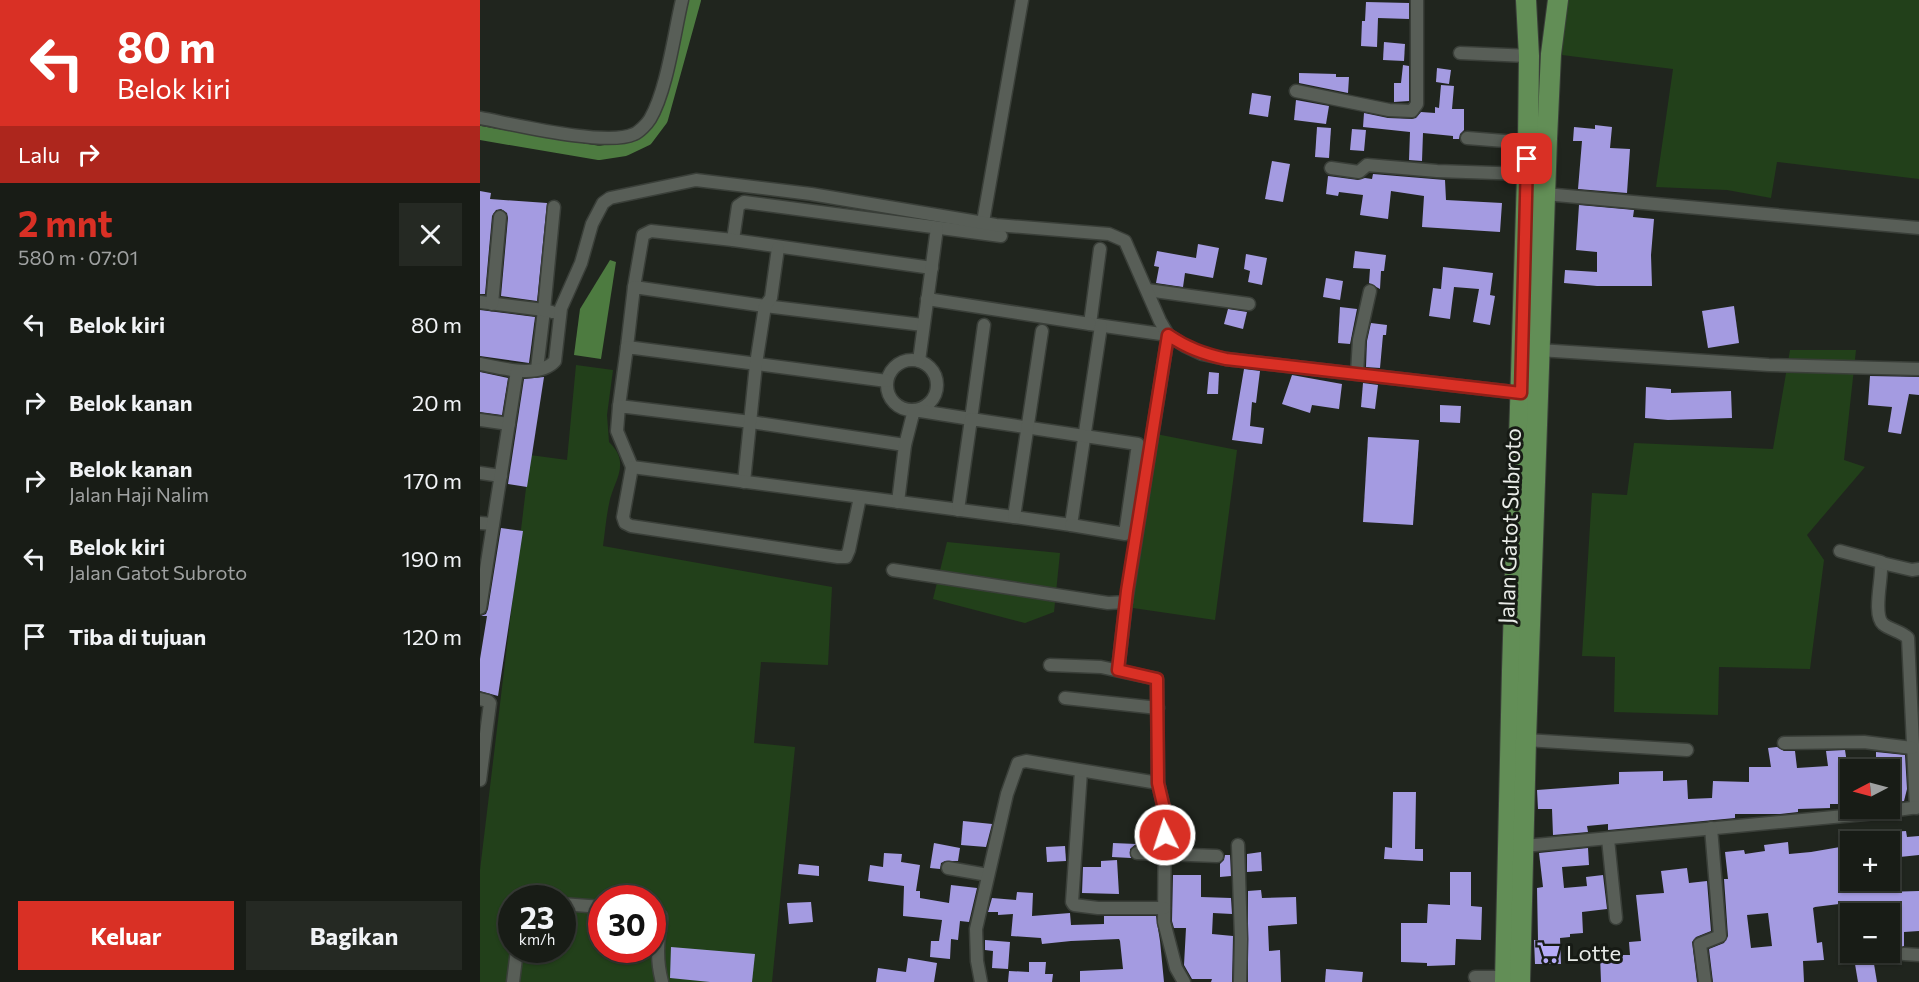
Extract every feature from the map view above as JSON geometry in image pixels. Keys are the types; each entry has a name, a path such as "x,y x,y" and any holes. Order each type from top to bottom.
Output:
{"highway":[{"name":"Jalan Gatot Subroto","path":"1510,980 1512,671 1528,143 1529,56 1526,0"},
{"name":"Jalan Gatot Subroto","path":"1510,980 1524,846 1545,194 1551,54 1558,0"}],"street":[{"path":"480,118 586,137 610,139 633,134 649,121 660,98 682,0"},
{"path":"983,222 1022,0"},
{"path":"1296,91 1389,110 1412,111 1418,104 1417,0"},
{"path":"1460,53 1529,56"},
{"path":"1467,138 1528,143"},
{"path":"1331,168 1359,172 1367,165 1437,171 1527,174"},
{"path":"480,364 517,371 546,369 555,361 559,314 580,263 592,224 603,203 610,198 691,180 811,194 983,222 1116,236 1127,245 1168,335 1126,602 1118,670"},
{"path":"1545,194 1919,228"},
{"path":"733,240 738,206 744,202 1001,236"},
{"path":"537,369 554,207"},
{"path":"500,217 486,303 559,314"},
{"path":"919,361 937,228"},
{"path":"860,497 849,550 846,556 838,557 631,526 625,523 623,517 632,467 617,431 634,287 643,235 651,231 733,240 932,268"},
{"path":"744,482 756,364 765,306 771,298 778,248"},
{"path":"1071,525 1096,325 1100,249"},
{"path":"634,287 923,325"},
{"path":"1147,290 1249,304"},
{"path":"1357,373 1359,340 1370,291"},
{"path":"927,299 1168,335 1193,350 1218,357 1521,393"},
{"path":"958,510 984,325"},
{"path":"1014,518 1042,331"},
{"path":"627,347 887,381"},
{"path":"1539,350 1769,365 1919,369"},
{"path":"632,467 1125,534 1138,444 903,409 890,398 887,381 890,372 903,361 919,361 932,370 937,385 932,400 927,405 914,410"},
{"path":"480,608 517,371"},
{"path":"619,406 751,422 904,445"},
{"path":"898,502 904,445 914,410"},
{"path":"480,420 509,424"},
{"path":"480,473 501,476"},
{"path":"480,523 493,524"},
{"path":"1840,551 1912,570 1919,569"},
{"path":"1524,846 1876,813 1918,807 1912,748 1914,676 1908,638 1883,624 1879,619 1882,563"},
{"path":"893,570 1108,603 1126,602"},
{"path":"1050,665 1118,670 1157,679 1158,783 1165,813 1164,922 1171,953 1184,982"},
{"path":"1065,698 1158,708"},
{"path":"480,699 490,703 482,748 480,780"},
{"path":"1526,740 1687,750"},
{"path":"1785,743 1864,742 1912,748"},
{"path":"981,982 977,961 976,929 1007,794 1018,763 1026,761 1158,783"},
{"path":"1081,771 1072,902 1078,907 1088,908 1164,908"},
{"path":"1705,982 1700,944 1720,936 1711,828"},
{"path":"1608,839 1616,918"},
{"path":"1239,846 1240,982"},
{"path":"1137,853 1217,856"},
{"path":"948,868 988,875"},
{"path":"1904,954 1919,954"},
{"path":"513,982 515,963"},
{"path":"658,963 662,982"},
{"path":"1475,977 1510,980"}],"shaded area":[{"path":"1566,0 1919,0 1919,179 1777,162 1771,198 1727,190 1656,187 1673,69 1562,55"},
{"path":"610,260 616,262 601,359 574,355 580,309"},
{"path":"1790,350 1856,350 1844,460 1865,467 1807,535 1824,560 1810,669 1719,667 1718,715 1614,712 1615,657 1582,656 1592,493 1627,495 1634,443 1773,449"},
{"path":"576,365 613,370 607,415 609,442 616,450 620,465 609,504 603,546 832,587 828,665 761,662 754,743 795,747 772,982 480,982 480,870 530,455 567,460"},
{"path":"1151,433 1237,450 1215,620 1133,608 1128,561"},
{"path":"947,542 1060,553 1054,612 1025,623 933,599"}],"building":[{"path":"1366,2 1409,3 1409,19 1378,18 1377,47 1361,46 1362,21 1365,21"},
{"path":"1384,42 1405,44 1404,61 1383,60"},
{"path":"1403,65 1409,66 1409,101 1394,102 1394,83 1401,83"},
{"path":"1437,68 1451,70 1449,84 1436,82"},
{"path":"1299,73 1336,74 1336,77 1349,77 1348,93 1299,83"},
{"path":"1441,85 1454,86 1452,109 1464,109 1464,130 1459,139 1453,139 1453,136 1423,133 1422,161 1409,160 1410,132 1363,127 1364,113 1388,118 1412,119 1421,112 1435,113 1435,107 1439,108"},
{"path":"1252,93 1271,96 1268,117 1249,114"},
{"path":"1296,100 1329,106 1326,124 1294,120"},
{"path":"1595,125 1612,127 1610,148 1630,149 1627,193 1578,189 1582,141 1573,141 1574,127 1595,129"},
{"path":"1317,127 1331,128 1329,158 1315,157"},
{"path":"1352,129 1366,130 1364,151 1350,150"},
{"path":"1272,161 1290,164 1283,202 1265,199"},
{"path":"1373,174 1445,180 1446,200 1502,203 1500,232 1422,227 1424,196 1391,191 1388,219 1360,215 1363,195 1339,192 1338,196 1326,194 1328,176 1358,180 1372,179"},
{"path":"480,191 491,193 490,199 547,203 537,301 501,296 508,218 507,213 501,209 496,210 492,216 485,294 480,294"},
{"path":"1579,205 1634,210 1633,217 1654,219 1651,255 1652,286 1597,286 1564,283 1565,270 1597,272 1597,252 1576,250"},
{"path":"1198,244 1219,248 1213,278 1185,273 1183,287 1156,283 1159,267 1154,266 1157,251 1196,258"},
{"path":"1355,251 1386,255 1384,271 1381,271 1380,289 1369,283 1370,269 1353,268"},
{"path":"1246,254 1267,258 1262,285 1248,282 1250,271 1244,269"},
{"path":"1443,267 1493,273 1490,295 1495,296 1490,325 1473,322 1479,289 1454,287 1450,319 1429,316 1433,288 1441,289"},
{"path":"1326,278 1343,281 1340,300 1323,297"},
{"path":"1734,306 1739,343 1708,348 1702,311"},
{"path":"1340,307 1357,309 1350,344 1338,343"},
{"path":"1228,309 1247,312 1243,329 1224,324"},
{"path":"480,310 535,317 529,363 480,356"},
{"path":"1371,323 1387,325 1386,335 1383,335 1380,368 1366,367 1367,341"},
{"path":"1244,369 1260,371 1256,403 1252,402 1250,426 1264,428 1262,444 1232,440"},
{"path":"480,372 508,378 502,415 480,412"},
{"path":"1209,372 1219,373 1218,394 1207,394"},
{"path":"1292,375 1342,384 1339,409 1312,405 1310,413 1282,404"},
{"path":"1870,376 1919,377 1919,395 1909,394 1901,434 1888,432 1892,407 1868,405"},
{"path":"544,377 527,487 508,484 524,379"},
{"path":"1363,383 1378,385 1375,409 1361,407"},
{"path":"1646,387 1671,389 1671,393 1731,391 1732,418 1668,420 1645,418"},
{"path":"1440,405 1461,406 1460,423 1440,422"},
{"path":"1368,437 1419,440 1413,525 1363,522"},
{"path":"501,528 523,531 498,696 480,691 480,659 487,616 481,616 486,614 488,609"},
{"path":"1777,747 1784,751 1795,751 1797,768 1828,766 1826,751 1845,750 1846,759 1840,759 1840,804 1830,804 1830,808 1798,809 1798,812 1735,814 1735,818 1608,830 1608,824 1587,826 1588,832 1553,835 1552,809 1538,809 1537,790 1619,784 1619,772 1663,771 1663,781 1687,780 1688,799 1712,798 1713,781 1749,782 1749,767 1771,767 1768,748"},
{"path":"1876,752 1905,755 1907,789 1904,801 1900,802 1900,759 1876,759"},
{"path":"1393,792 1416,792 1415,849 1423,849 1423,861 1384,859 1385,847 1392,848"},
{"path":"963,821 992,824 986,847 961,845"},
{"path":"1175,823 1188,824 1187,829 1192,829 1191,840 1173,839"},
{"path":"1900,831 1906,831 1907,837 1919,836 1919,855 1900,857"},
{"path":"1788,842 1789,854 1840,847 1840,891 1919,891 1919,931 1904,932 1904,946 1900,947 1900,903 1840,903 1815,907 1813,908 1817,943 1822,942 1824,960 1803,961 1804,982 1713,982 1709,949 1724,943 1728,936 1724,879 1728,879 1725,852 1744,850 1745,854 1765,851 1764,845","holes":["1768,913 1772,946 1751,948 1747,915"]},
{"path":"934,843 960,848 958,861 945,861 941,863 940,869 930,868"},
{"path":"1113,843 1136,844 1130,849 1131,858 1112,857"},
{"path":"1065,846 1066,861 1047,862 1046,847"},
{"path":"1588,848 1589,865 1562,867 1564,888 1587,886 1586,877 1603,875 1607,909 1582,912 1583,933 1560,938 1561,964 1535,964 1534,940 1538,940 1537,888 1543,887 1539,853"},
{"path":"1261,852 1262,871 1247,872 1247,854"},
{"path":"884,853 902,854 901,862 920,865 916,891 920,891 920,898 949,903 951,885 977,888 969,922 960,921 958,940 951,939 950,959 930,957 931,941 939,941 942,920 903,916 904,886 868,881 870,865 883,867"},
{"path":"1225,855 1230,855 1231,876 1220,877 1220,864"},
{"path":"1117,860 1119,894 1082,893 1083,867 1101,867 1101,861"},
{"path":"799,864 819,866 819,876 798,874"},
{"path":"1687,868 1689,883 1707,881 1711,931 1696,937 1692,942 1697,982 1601,982 1600,955 1630,955 1629,942 1641,941 1636,895 1664,893 1661,871"},
{"path":"1450,872 1471,872 1471,906 1482,907 1481,940 1456,939 1455,965 1427,966 1427,963 1401,962 1401,923 1427,923 1428,904 1450,905"},
{"path":"1173,875 1201,875 1201,897 1231,898 1232,914 1213,913 1212,934 1233,936 1232,982 1192,979 1184,965 1186,928 1174,928 1172,921"},
{"path":"1261,890 1262,898 1296,897 1297,924 1268,926 1269,951 1280,950 1281,982 1248,982 1248,891"},
{"path":"1017,892 1033,893 1032,916 1070,913 1071,925 1104,924 1104,916 1156,916 1164,982 1080,982 1080,971 1123,969 1119,939 1042,944 1041,938 1011,936 1013,914 998,915 998,912 988,912 992,898 1016,900"},
{"path":"811,902 813,922 789,924 787,903"},
{"path":"985,940 1010,942 1008,969 992,968 993,951 985,950"},
{"path":"671,947 755,954 752,982 710,982 670,978"},
{"path":"908,958 937,963 934,982 876,982 878,968 906,972"},
{"path":"1029,962 1046,962 1045,974 1053,974 1052,982 1008,982 1009,971 1029,972"},
{"path":"1855,963 1874,963 1877,982 1858,982"},
{"path":"1326,969 1363,972 1362,982 1325,982"}],"waterway":[{"path":"480,133 599,153 625,149 646,139 661,119 694,0"}],"place":[{"name":"Lotte","path":"1548,952"}],"route":[{"path":"1165,835 1165,813 1158,783 1157,679 1118,670 1127,591 1168,335 1202,354 1226,359 1521,393 1527,159"}]}
